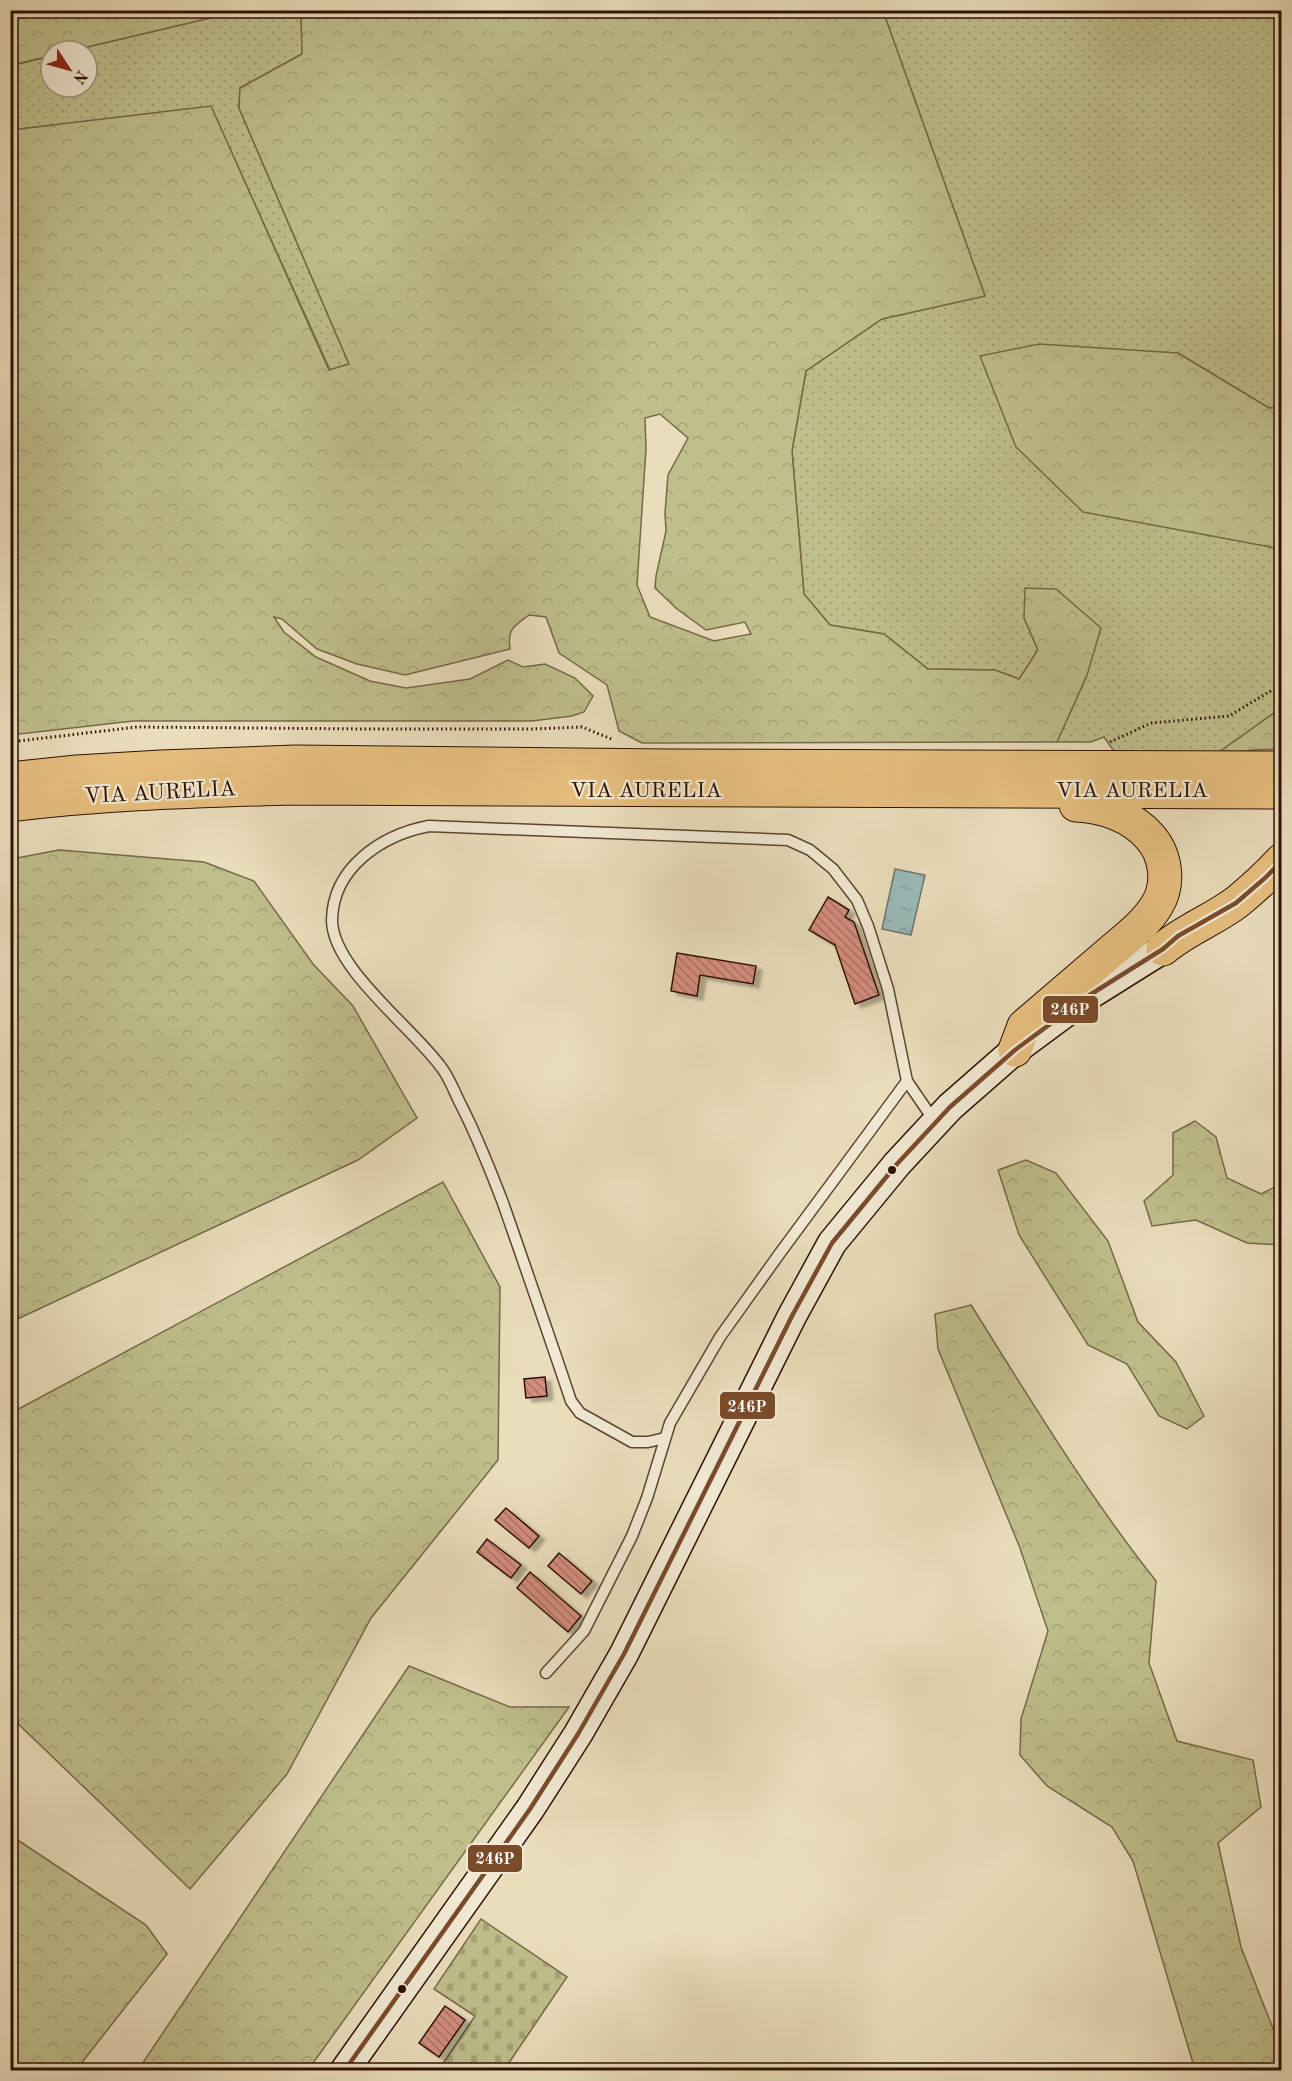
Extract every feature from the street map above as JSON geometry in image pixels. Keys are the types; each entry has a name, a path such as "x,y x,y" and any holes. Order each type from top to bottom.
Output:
{"highway":[{"name":"VIA AURELIA","path":"10,779 87,771 295,762 1281,768"},
{"name":"VIA AURELIA","path":"10,805 74,797 148,792 290,788 1281,792"},
{"path":"672,791 696,802 1089,806 1110,810 1130,820 1146,832 1157,845 1164,864 1165,883 1157,904 1141,925 1024,1026 1015,1050"},
{"path":"1163,949 1178,936 1236,903 1265,878 1281,860"},
{"path":"1163,949 1180,946 1281,893"}],"street":[{"path":"345,2070 530,1809 578,1734 624,1653 792,1316 832,1243 897,1164 950,1107 1015,1050 1088,996 1163,949"}],"lane":[{"path":"665,1438 648,1442 632,1442 580,1413 571,1401 484,1151 453,1087 442,1068 363,981 347,962 339,947 332,919 340,889 352,868 386,840 408,830 429,826 788,840 810,850 833,869 857,900 872,937 888,989 907,1081 936,1122"},
{"path":"546,1674 584,1631 632,1536 647,1498 670,1423 720,1337 907,1081"}],"path":[{"path":"1102,746 1151,723 1229,716 1281,684"},
{"path":"10,742 137,727 532,729 582,726 615,741"}],"green space":[{"path":"11,10 240,11 99,44 99,39 39,39 39,59 11,65"},
{"path":"240,11 301,11 302,54 240,88 239,108 349,364 330,370 211,107 11,130 10,66 39,59 39,99 99,99 99,44"},
{"path":"301,11 883,11 985,296 882,319 806,371 792,451 804,594 830,625 884,634 928,669 995,670 1019,679 1038,650 1024,618 1025,588 1056,589 1101,628 1087,675 1057,742 642,743 619,731 607,685 559,653 546,617 529,615 511,632 510,649 405,675 357,664 317,649 282,619 274,617 284,632 316,657 370,681 406,688 470,679 508,660 523,667 545,664 575,678 593,696 584,712 572,716 532,721 133,721 11,735 11,130 211,106 329,370 349,364 239,108 240,88 302,54","holes":["660,414 688,438 668,475 666,531 655,588 677,609 706,630 745,622 751,634 714,641 650,617 637,585 646,449 645,418"]},
{"path":"883,11 1281,11 1281,408 1269,408 1178,353 1198,532 1281,549 1281,708 1215,755 1116,754 1104,737 1091,742 1057,742 1087,675 1024,618 1038,650 1019,679 995,670 928,669 884,634 830,625 804,594 792,451 806,371 882,319 985,296"},
{"path":"1039,344 1178,353 1269,408 1281,408 1281,549 1083,512 1016,447 980,356"},
{"path":"1281,708 1281,749 1215,755"},
{"path":"59,850 204,862 254,881 313,964 353,1006 417,1118 358,1160 11,1322 11,859"},
{"path":"1195,1121 1216,1137 1227,1178 1261,1194 1281,1184 1281,1245 1247,1243 1196,1220 1152,1226 1144,1201 1173,1175 1173,1133"},
{"path":"1026,1160 1056,1173 1108,1241 1138,1322 1176,1362 1204,1416 1187,1429 1159,1416 1127,1364 1088,1345 1019,1235 998,1170"},
{"path":"443,1182 500,1287 498,1460 371,1618 287,1774 190,1889 11,1717 11,1413"},
{"path":"971,1305 1083,1480 1156,1581 1149,1663 1177,1741 1253,1760 1261,1807 1218,1843 1241,1947 1281,2049 1281,2070 1195,2070 1133,1861 1112,1827 1047,1786 1020,1755 1021,1719 1048,1631 1020,1548 938,1349 935,1314"},
{"path":"409,1666 510,1707 569,1707 308,2070 138,2070"},
{"path":"10,1835 146,1925 167,1954 76,2070 11,2070"},
{"path":"481,1919 567,1977 504,2070 444,2070 440,2068 475,2016 434,1989"}],"water":[{"path":"895,869 925,875 911,935 882,929"}],"building":[{"path":"828,897 849,910 845,917 854,922 879,995 855,1004 835,945 809,930"},
{"path":"677,953 756,966 753,984 700,975 697,996 671,991"},
{"path":"545,1377 547,1396 526,1398 524,1379"},
{"path":"506,1508 539,1536 529,1548 495,1520"},
{"path":"487,1539 521,1565 511,1578 477,1552"},
{"path":"559,1553 592,1581 581,1594 548,1566"},
{"path":"530,1572 581,1616 568,1632 517,1588"},
{"path":"445,2006 465,2020 439,2057 419,2043"}],"transit line":[{"name":"246P","path":"345,2070 530,1809 578,1734 624,1654 792,1316 832,1243 897,1164 950,1107 1015,1050 1088,996 1163,949 1178,936 1236,903 1282,861"}]}
